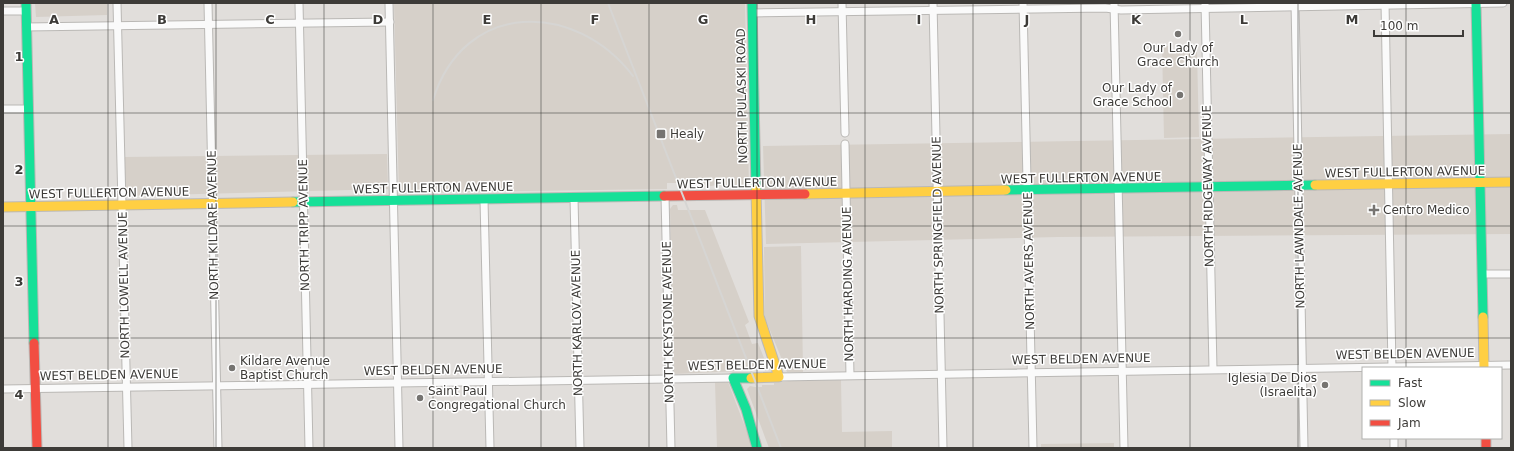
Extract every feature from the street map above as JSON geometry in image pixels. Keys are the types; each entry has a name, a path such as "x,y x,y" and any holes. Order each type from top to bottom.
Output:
{"main road":[{"name":"NORTH PULASKI ROAD","path":"752,3 759,316 779,377"},
{"path":"1476,3 1484,367"},
{"path":"26,7 37,448"},
{"name":"WEST FULLERTON AVENUE","path":"3,207 1511,182"},
{"name":"WEST BELDEN AVENUE","path":"733,378 779,377"},
{"path":"733,378 746,409 757,448"}],"street":[{"name":"NORTH LOWELL AVENUE","path":"117,3 128,448"},
{"name":"NORTH KILDARE AVENUE","path":"208,3 218,448"},
{"name":"NORTH TRIPP AVENUE","path":"299,3 309,448"},
{"path":"389,3 399,448"},
{"path":"842,3 845,133"},
{"path":"753,13 843,12 933,7 1023,6 1105,8 1114,6 1503,3"},
{"path":"1385,4 1392,367"},
{"name":"NORTH LAWNDALE AVENUE","path":"1295,5 1304,448"},
{"name":"NORTH AVERS AVENUE","path":"1023,6 1033,448"},
{"path":"1114,6 1124,448"},
{"name":"NORTH RIDGEWAY AVENUE","path":"1205,6 1213,369"},
{"path":"3,11 26,7"},
{"name":"NORTH SPRINGFIELD AVENUE","path":"933,7 943,448"},
{"path":"26,27 299,22 390,22"},
{"path":"3,109 28,108"},
{"name":"NORTH HARDING AVENUE","path":"845,144 850,375"},
{"name":"NORTH KEYSTONE AVENUE","path":"665,196 671,448"},
{"name":"NORTH KARLOV AVENUE","path":"574,198 580,448"},
{"path":"484,200 490,448"},
{"path":"1482,274 1511,274"},
{"name":"WEST BELDEN AVENUE","path":"1392,367 1484,367 1511,365"},
{"name":"WEST BELDEN AVENUE","path":"779,377 1362,367"},
{"name":"WEST BELDEN AVENUE","path":"3,389 733,378"}],"shaded area":[{"path":"35,3 107,3 107,15 36,17"},
{"path":"394,3 745,3 749,185 717,185 699,188 697,183 667,183 667,189 399,193"},
{"name":"Our Lady of Grace School","path":"1162,46 1168,46 1168,52 1197,52 1199,137 1164,138"},
{"path":"1511,134 1511,234 1058,237 766,244 763,146"},
{"path":"387,154 388,189 125,196 124,157"},
{"path":"673,205 677,205 678,210 705,210 749,322 745,325 752,344 758,343 766,363 762,367 739,368 740,371 674,374 670,209"},
{"path":"801,246 803,372 787,372 765,318 764,247"},
{"path":"841,380 842,432 892,431 892,448 769,448 747,389 750,386 762,387 762,385 774,385 774,383 790,381"},
{"path":"715,382 728,382 753,448 717,448"},
{"path":"1114,443 1114,448 1041,448 1041,444"}],"railway":[{"path":"608,3 781,448"},
{"path":"433,100 448,67 469,43 495,28 523,22 552,24 582,34 609,51 633,76"}],"traffic: fast":[{"path":"26,3 34,343"},
{"path":"752,3 756,190"},
{"path":"1476,3 1483,317"},
{"path":"1006,190 1315,185"},
{"path":"293,202 664,196"},
{"path":"751,378 733,378 746,409 757,448"}],"traffic: slow":[{"path":"1315,185 1511,182"},
{"path":"751,378 779,377 759,316 756,190"},
{"path":"805,194 1006,190"},
{"path":"3,207 293,202"},
{"path":"1483,317 1484,367"}],"traffic: jam":[{"path":"664,196 805,194"},
{"path":"34,343 37,448"},
{"path":"1486,439 1486,448"}],"place":[{"name":"Our Lady of Grace Church","path":"1178,34"},
{"name":"Our Lady of Grace School","path":"1180,95"},
{"name":"Healy","path":"661,134"},
{"name":"Centro Medico","path":"1374,210"},
{"name":"Kildare Avenue Baptist Church","path":"232,368"},
{"name":"Iglesia De Dios (Israelita)","path":"1325,385"},
{"name":"Saint Paul Congregational Church","path":"420,398"}]}
